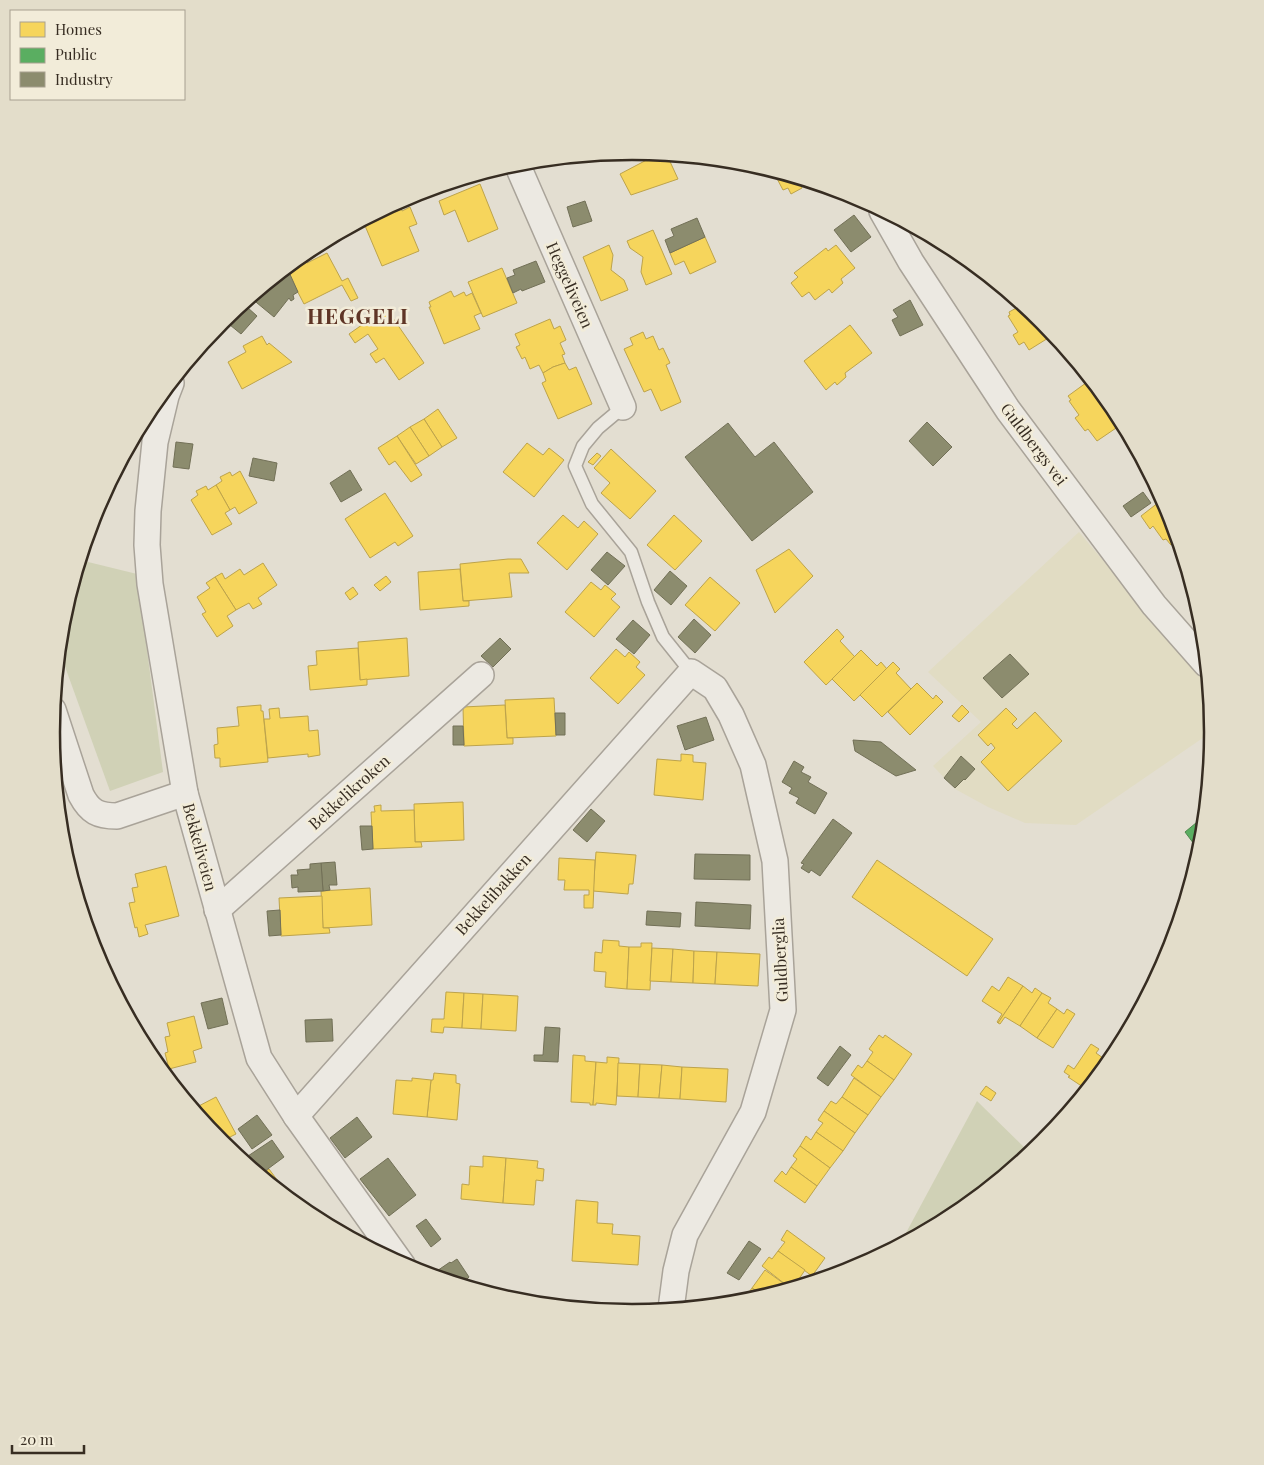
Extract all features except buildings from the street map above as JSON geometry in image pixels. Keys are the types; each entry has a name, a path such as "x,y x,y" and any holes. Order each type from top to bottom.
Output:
{"street":[{"name":"Heggeliveien","path":"520,171 623,407"},
{"name":"Guldbergs vei","path":"887,220 911,262 1008,410 1154,604 1199,655"},
{"name":"Bekkeliveien","path":"164,403 155,442 148,511 150,584 185,793 259,1058 296,1116 393,1252"},
{"name":"Bekkelibakken","path":"296,1116 691,672"},
{"name":"Guldberglia","path":"672,1303 676,1271 685,1235 753,1112 783,1010 774,861 753,765 731,715 715,688 691,672"},
{"name":"Bekkelikroken","path":"217,910 481,675"},
{"path":"60,729 81,795 86,806 95,812 106,816 117,816 185,793"}],"lane":[{"path":"623,407 598,428 583,446 575,466 592,504 631,552 648,602 663,637 691,672"}],"shaded area":[{"path":"1079,532 1201,677 1204,737 1076,825 1025,823 988,807 955,789 933,766 981,722 928,672"}],"green space":[{"path":"86,561 137,574 163,772 110,791 64,665 71,621"},
{"path":"977,1101 1025,1148 1009,1163 950,1208 905,1235"}],"district":[{"name":"HEGGELI","path":"358,317"}]}
